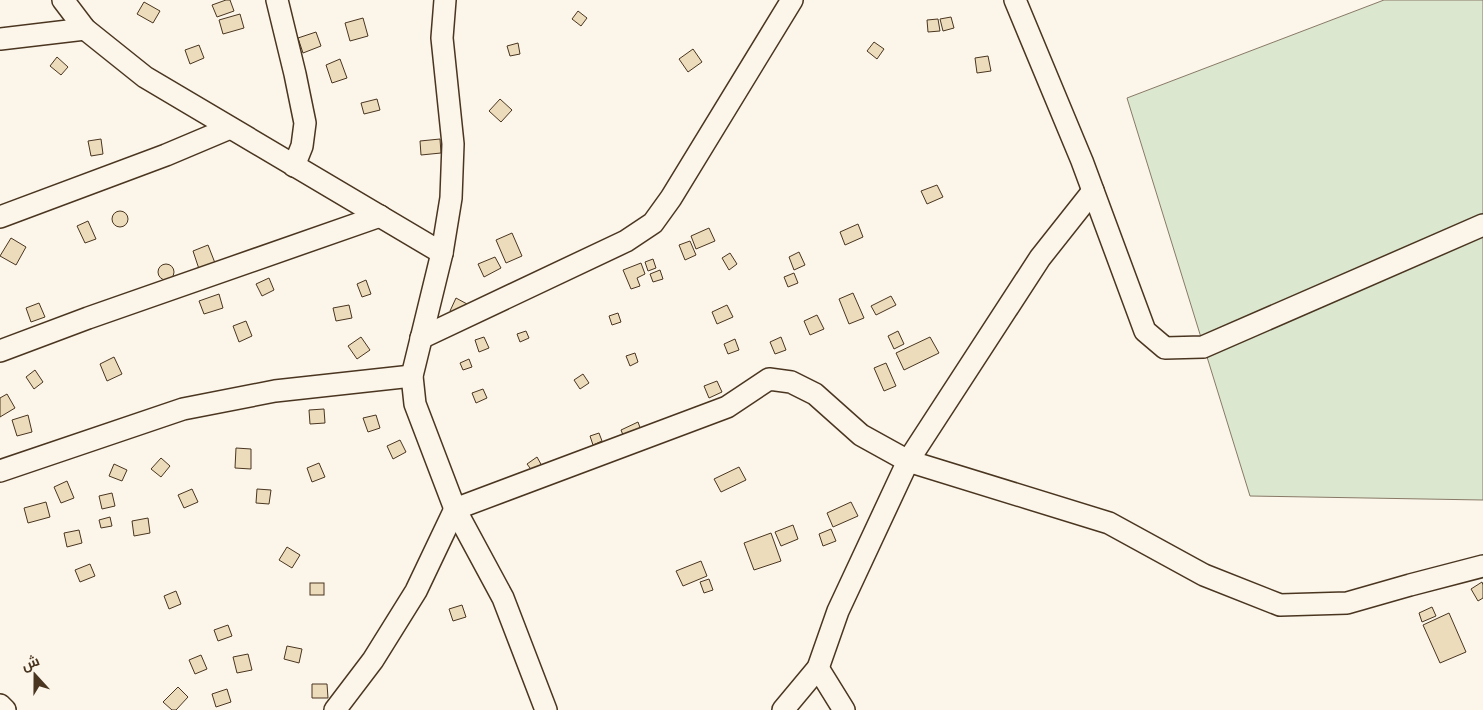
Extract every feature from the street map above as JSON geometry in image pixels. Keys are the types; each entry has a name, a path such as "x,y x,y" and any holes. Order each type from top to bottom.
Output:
{"street":[{"path":"64,0 85,29 145,77 442,252"},
{"path":"277,0 305,123 302,146 294,166"},
{"path":"445,0 442,38 453,144 451,198 442,252 412,376 415,404 455,509 503,598 546,710"},
{"path":"421,338 626,241 653,224 671,198 792,0"},
{"path":"1015,0 1082,161 1145,331 1165,348 1203,347 1483,225"},
{"path":"0,39 85,29"},
{"path":"0,218 166,155 230,128"},
{"path":"783,710 818,668 838,611 908,461 1040,258 1093,192"},
{"path":"0,351 88,318 380,216"},
{"path":"0,471 183,410 275,391 412,376"},
{"path":"334,710 373,660 416,591 455,509 727,406 769,379 791,382 815,394 861,435 908,461 1109,523 1204,575 1280,605 1347,603 1483,566"},
{"path":"818,668 844,710"},
{"path":"0,705 5,710"}],"green space":[{"path":"1384,0 1483,0 1483,500 1250,496 1127,98"}],"building":[{"path":"230,0 234,11 217,17 212,5"},
{"path":"144,2 160,11 153,23 137,14"},
{"path":"578,11 587,18 581,26 572,19"},
{"path":"240,14 244,28 223,34 219,20"},
{"path":"951,17 954,28 943,31 940,19"},
{"path":"363,18 368,36 350,41 345,23"},
{"path":"938,19 940,31 928,32 927,20"},
{"path":"316,32 321,46 303,53 298,38"},
{"path":"874,42 884,49 877,59 867,51"},
{"path":"518,43 520,54 510,56 507,46"},
{"path":"199,45 204,58 190,64 185,50"},
{"path":"693,49 702,62 688,72 679,59"},
{"path":"988,56 991,71 977,73 975,58"},
{"path":"57,57 68,67 61,75 50,66"},
{"path":"340,59 347,78 332,83 326,65"},
{"path":"377,99 380,110 364,114 361,103"},
{"path":"500,99 512,110 501,122 489,111"},
{"path":"101,139 103,154 91,156 88,141"},
{"path":"440,139 441,153 421,155 420,141"},
{"path":"937,185 943,197 927,204 921,191"},
{"path":"120,211 126,213 128,219 126,225 120,227 114,225 112,219 114,213"},
{"path":"88,221 96,239 85,243 77,226"},
{"path":"858,224 863,237 845,245 840,232"},
{"path":"709,228 715,241 696,249 691,236"},
{"path":"512,233 522,256 506,263 496,240"},
{"path":"11,238 26,247 16,265 0,256"},
{"path":"690,241 696,255 685,260 679,245"},
{"path":"208,245 215,263 199,269 193,251"},
{"path":"799,252 805,265 794,270 789,257"},
{"path":"730,253 737,264 729,270 722,258"},
{"path":"495,257 501,268 484,277 478,264"},
{"path":"653,259 656,268 648,271 645,262"},
{"path":"641,263 645,274 637,278 640,286 631,289 623,270"},
{"path":"163,264 169,264 174,269 172,278 163,280 158,275 158,269"},
{"path":"660,270 663,279 653,282 650,274"},
{"path":"794,273 798,283 788,287 784,277"},
{"path":"269,278 274,290 262,296 256,284"},
{"path":"366,280 371,294 362,297 357,284"},
{"path":"853,293 864,318 849,324 839,299"},
{"path":"219,294 223,308 204,314 199,301"},
{"path":"891,296 896,305 876,315 871,306"},
{"path":"456,298 467,304 462,316 450,311"},
{"path":"39,303 45,317 31,322 26,308"},
{"path":"349,305 352,318 336,321 333,308"},
{"path":"727,305 733,317 717,324 712,312"},
{"path":"618,313 621,322 612,325 609,316"},
{"path":"817,315 824,329 810,335 804,321"},
{"path":"246,321 252,336 239,342 233,326"},
{"path":"526,331 529,338 520,342 517,334"},
{"path":"898,331 904,344 894,349 888,336"},
{"path":"361,337 370,350 357,359 348,346"},
{"path":"484,337 489,348 479,352 475,340"},
{"path":"781,337 786,350 775,354 770,342"},
{"path":"930,337 939,353 904,370 896,353"},
{"path":"735,339 739,350 728,354 724,344"},
{"path":"635,353 638,362 630,366 626,356"},
{"path":"114,357 122,374 107,381 100,364"},
{"path":"469,359 472,367 463,370 460,363"},
{"path":"886,363 896,386 884,391 874,368"},
{"path":"35,370 43,382 34,389 26,377"},
{"path":"583,374 589,383 580,389 574,380"},
{"path":"717,381 722,392 709,398 704,386"},
{"path":"483,389 487,398 476,403 472,393"},
{"path":"7,394 15,408 0,417 0,398"},
{"path":"324,409 325,423 310,424 309,410"},
{"path":"28,415 32,432 17,436 12,420"},
{"path":"376,415 380,428 368,432 363,418"},
{"path":"638,422 642,433 625,440 621,430"},
{"path":"599,433 602,441 593,445 590,436"},
{"path":"400,440 406,452 393,459 387,446"},
{"path":"236,448 251,449 251,469 235,468"},
{"path":"537,457 542,466 533,472 527,464"},
{"path":"161,458 170,466 161,477 151,469"},
{"path":"319,463 325,477 312,482 307,468"},
{"path":"114,464 127,470 122,481 109,476"},
{"path":"739,467 746,480 721,492 714,479"},
{"path":"67,481 74,498 61,503 54,487"},
{"path":"192,489 198,502 184,508 178,495"},
{"path":"257,489 271,490 269,504 256,503"},
{"path":"112,493 115,506 102,509 99,496"},
{"path":"46,502 50,517 28,523 24,508"},
{"path":"851,502 858,516 833,527 827,513"},
{"path":"110,517 112,526 101,528 99,520"},
{"path":"148,518 150,533 134,536 132,521"},
{"path":"793,525 798,539 781,546 775,532"},
{"path":"831,529 836,541 823,546 819,534"},
{"path":"79,530 82,543 67,547 64,533"},
{"path":"771,533 781,561 754,570 744,543"},
{"path":"287,547 300,555 292,568 279,560"},
{"path":"701,561 707,576 683,586 676,571"},
{"path":"90,564 95,576 80,582 75,570"},
{"path":"709,579 713,590 704,593 700,582"},
{"path":"1482,582 1483,598 1478,601 1471,589"},
{"path":"310,583 324,583 324,595 310,595"},
{"path":"176,591 181,604 169,609 164,596"},
{"path":"462,605 466,617 453,621 449,609"},
{"path":"1432,607 1436,616 1422,622 1419,613"},
{"path":"1449,613 1466,652 1440,663 1423,625"},
{"path":"228,625 232,636 218,641 214,630"},
{"path":"287,646 302,649 299,663 284,659"},
{"path":"248,654 252,670 237,673 233,657"},
{"path":"201,655 207,669 195,674 189,660"},
{"path":"312,684 327,684 328,698 312,698"},
{"path":"178,687 188,697 176,710 172,710 163,702"},
{"path":"227,689 231,702 216,707 212,694"}]}
